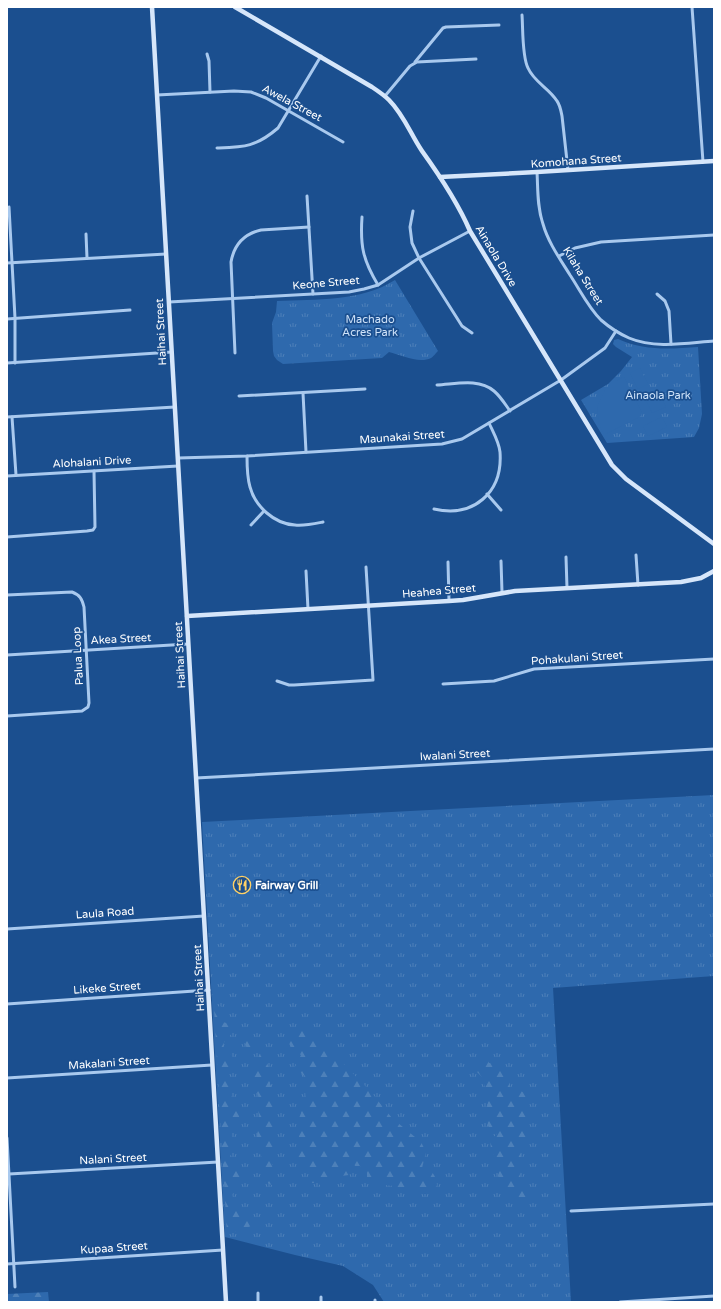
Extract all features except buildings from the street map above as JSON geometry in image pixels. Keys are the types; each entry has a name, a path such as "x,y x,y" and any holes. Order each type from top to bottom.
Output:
{"street":[{"name":"Haihai Street","path":"152,7 226,1302"},
{"name":"Ainaola Drive","path":"236,7 321,56 372,87 389,100 403,118 440,177 470,231 612,465 626,479 714,544"},
{"path":"692,7 703,162"},
{"path":"522,15 527,67 533,76 554,97 561,109 568,170"},
{"path":"385,96 443,28 500,25"},
{"path":"208,54 210,92"},
{"path":"217,148 245,147 268,137 278,128 321,56"},
{"path":"413,64 424,60 476,59"},
{"name":"Awela Street","path":"157,95 234,91 251,92 266,98 343,142"},
{"name":"Komohana Street","path":"440,177 714,161"},
{"name":"Kilaha Street","path":"537,172 539,207 543,224 559,256 589,306 601,320 616,331 645,343 671,344 714,341"},
{"path":"307,196 313,294"},
{"path":"9,207 15,318 15,363"},
{"path":"413,211 410,235 419,258 462,326 472,333"},
{"path":"362,217 362,248 367,264 378,285"},
{"path":"235,354 231,262 235,249 243,238 255,231 309,227"},
{"name":"Keone Street","path":"169,302 349,292 364,289 378,285 419,258 470,231"},
{"path":"86,234 87,258"},
{"path":"559,256 575,248 601,242 714,235"},
{"path":"7,263 166,254"},
{"path":"657,294 665,301 669,311 671,344"},
{"path":"7,319 130,310"},
{"name":"Maunakai Street","path":"178,458 247,456 442,444 462,438 561,380 605,348 616,331"},
{"path":"7,364 172,352"},
{"path":"437,385 473,382 480,384 494,390 510,411"},
{"path":"239,396 365,389"},
{"path":"303,393 306,452"},
{"path":"7,417 175,407"},
{"path":"12,417 16,475"},
{"path":"434,510 454,512 472,507 481,501 494,486 499,475 500,450 489,423"},
{"path":"247,456 250,487 254,497 264,511 278,521 296,526 323,522"},
{"name":"Alohalani Drive","path":"7,476 178,466"},
{"path":"7,537 87,532 93,530 95,526 94,471"},
{"path":"487,494 501,510"},
{"path":"251,525 264,511"},
{"path":"636,555 638,585"},
{"path":"566,557 567,588"},
{"path":"501,561 502,592"},
{"path":"448,562 449,601"},
{"path":"277,681 294,685 373,680 366,566"},
{"path":"306,571 308,609"},
{"name":"Heahea Street","path":"187,616 463,600 502,592 638,585 695,580 714,572"},
{"name":"Palua Loop","path":"7,595 72,592 81,598 84,607 89,683 89,703 88,707 82,711 7,716"},
{"name":"Akea Street","path":"7,655 188,644"},
{"name":"Pohakulani Street","path":"443,684 494,681 534,669 714,659"},
{"name":"Iwalani Street","path":"196,778 714,749"},
{"name":"Laula Road","path":"7,929 204,916"},
{"name":"Likeke Street","path":"7,1004 208,990"},
{"name":"Makalani Street","path":"7,1078 212,1065"},
{"path":"7,1138 9,1205 15,1287"},
{"name":"Nalani Street","path":"9,1174 218,1162"},
{"path":"571,1211 714,1204"},
{"name":"Kupaa Street","path":"7,1264 223,1250"},
{"path":"258,1293 258,1302"},
{"path":"620,1302 714,1296"},
{"path":"321,1297 321,1302"}],"green space":[{"name":"Machado Acres Park","path":"395,280 438,351 431,358 426,360 416,360 389,352 382,358 283,364 274,356 272,323 276,312 277,301 353,296 382,287"},
{"name":"Ainaola Park","path":"618,339 638,346 667,349 698,347 702,414 699,428 694,437 607,443 581,400 608,384 632,357 613,344 614,340"},
{"path":"640,368 648,384 638,389 630,373"},
{"path":"624,377 642,413 641,416 604,435 599,424 597,407 605,390 615,381"},
{"path":"657,389 666,407 652,413 644,396"},
{"path":"662,417 667,427 648,436 643,426"},
{"path":"714,795 714,976 553,988 571,1302 384,1302 373,1285 343,1266 225,1237 202,822"},
{"path":"220,1006 225,1010 226,1015 222,1017 223,1022 233,1025 232,1032 224,1042 223,1048 224,1053 229,1052 234,1061 233,1070 228,1075 232,1087 230,1101 240,1113 239,1118 236,1118 235,1120 236,1124 232,1127 232,1139 230,1141 232,1144 230,1147 233,1151 229,1163 231,1168 244,1167 241,1177 232,1184 235,1189 232,1195 235,1199 234,1205 241,1211 241,1217 244,1219 249,1216 261,1220 263,1221 264,1226 262,1230 251,1226 227,1234 214,1008"},
{"path":"296,1027 307,1031 317,1041 331,1051 370,1091 392,1118 421,1142 426,1152 422,1168 431,1171 437,1185 430,1194 421,1194 417,1188 411,1191 400,1190 394,1186 384,1185 379,1180 367,1178 367,1172 363,1171 360,1166 355,1166 352,1161 350,1162 353,1171 349,1175 341,1176 334,1181 326,1182 321,1186 318,1183 309,1183 307,1180 314,1177 296,1160 297,1152 302,1149 302,1139 299,1137 298,1121 301,1113 300,1106 306,1099 305,1090 311,1083 295,1067 301,1055 293,1050 285,1036 287,1032"},
{"path":"249,1032 254,1038 256,1045 256,1050 251,1052 246,1047 245,1043 245,1036"},
{"path":"263,1052 270,1071 270,1084 276,1097 273,1114 276,1132 272,1164 277,1181 273,1186 268,1183 263,1168 257,1137 259,1118 258,1108 260,1102 257,1092 262,1086 261,1082 256,1085 251,1070 254,1062"},
{"path":"486,1056 489,1063 505,1065 509,1073 510,1087 527,1094 530,1110 527,1126 531,1135 521,1149 521,1173 517,1186 523,1186 528,1200 522,1206 516,1199 516,1195 512,1199 507,1197 506,1188 498,1176 502,1160 495,1159 491,1149 490,1140 497,1134 490,1131 487,1121 490,1091 486,1089 481,1076 473,1068"},
{"path":"48,1292 49,1302 7,1302 7,1294"}],"place":[{"name":"Fairway Grill","path":"242,885"}]}
